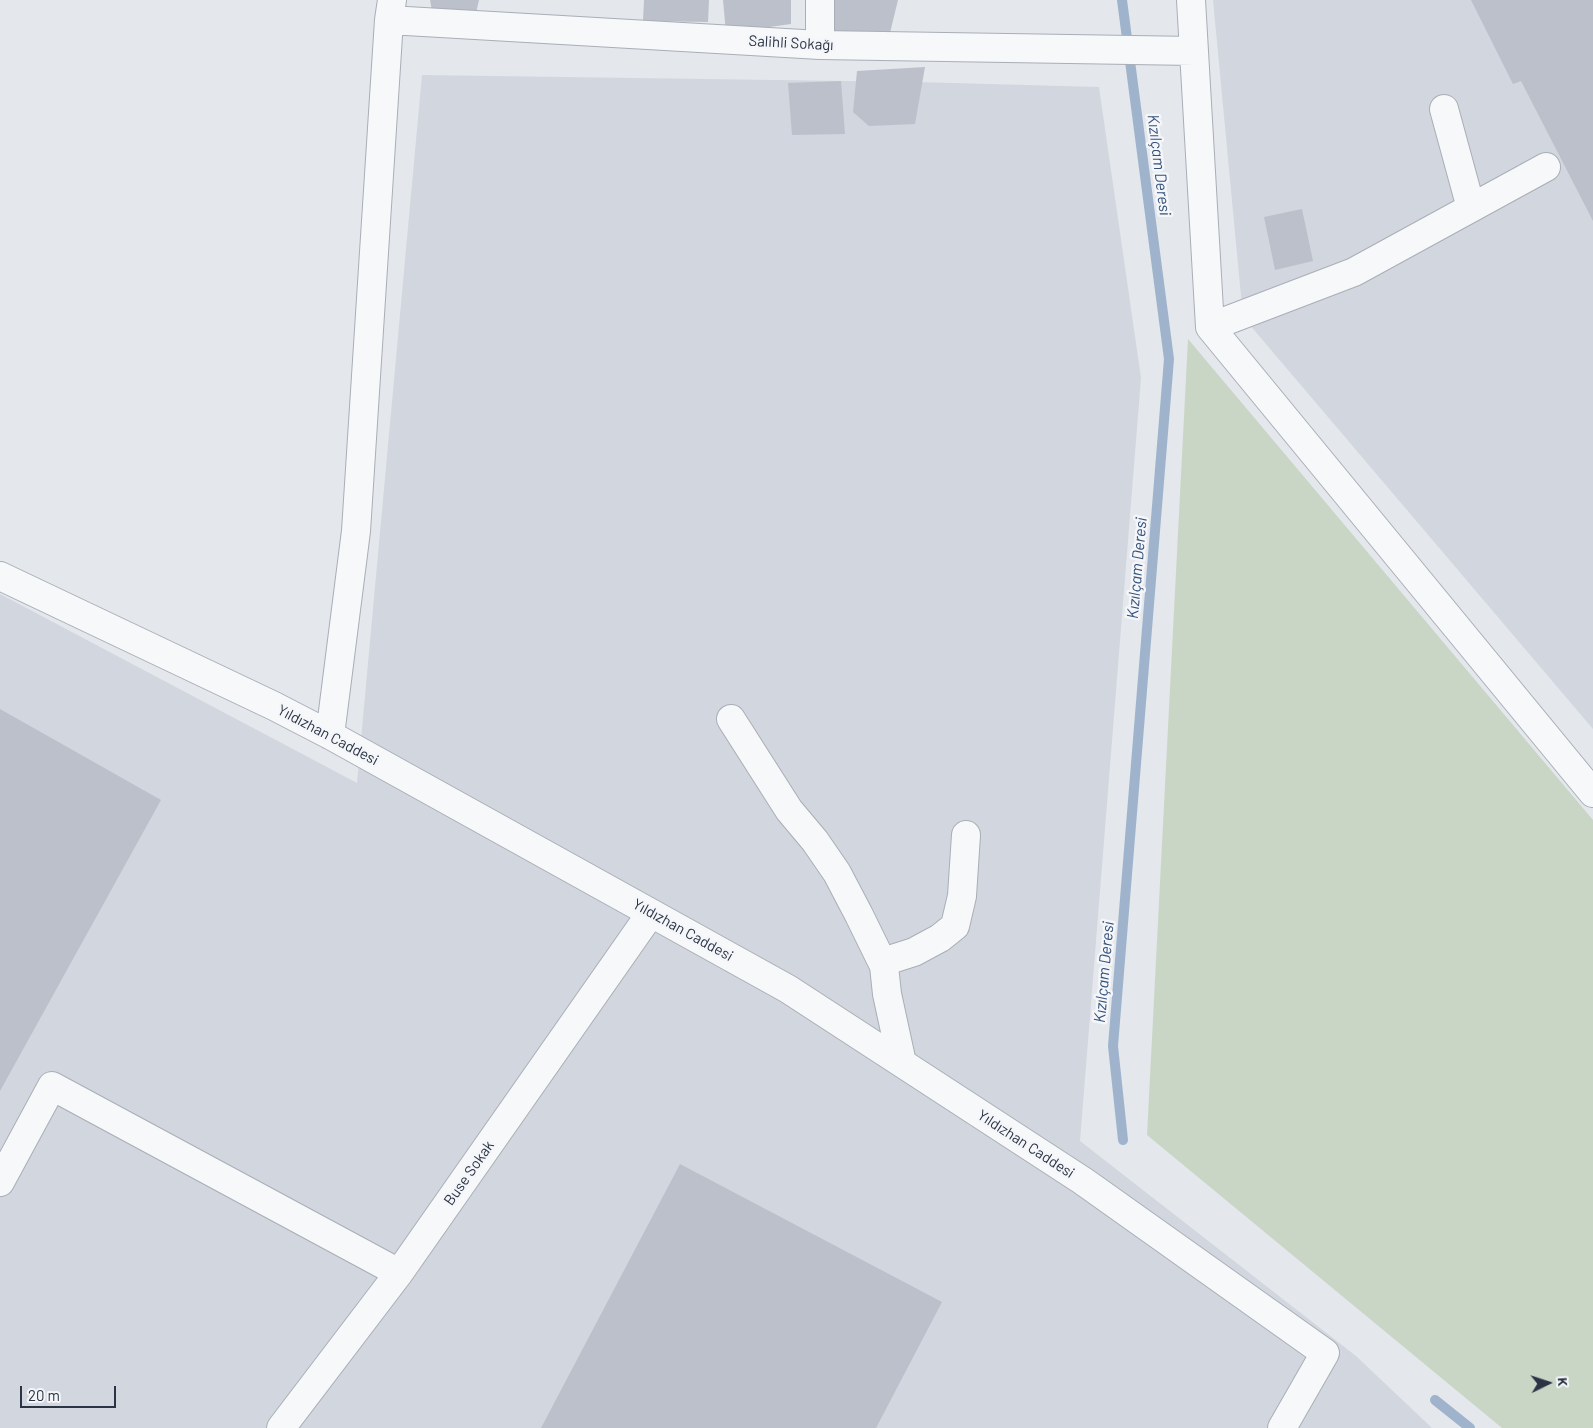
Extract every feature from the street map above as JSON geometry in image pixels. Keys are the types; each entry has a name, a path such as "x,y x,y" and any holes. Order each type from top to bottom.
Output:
{"street":[{"path":"820,0 820,45"},
{"path":"1191,0 1210,327 1590,784"},
{"path":"330,735 356,531 390,10"},
{"name":"Salihli Sokağı","path":"390,10 820,45 1194,51"},
{"path":"1444,109 1471,208"},
{"path":"1210,327 1354,272 1546,167"},
{"name":"Yıldızhan Caddesi","path":"0,576 274,706 330,735 788,989 1083,1180 1325,1353 1282,1428"},
{"path":"731,719 790,810 815,841 837,873 884,966 887,994 902,1063"},
{"path":"884,966 892,959 914,952 940,938 955,926 962,896 966,835"},
{"name":"Buse Sokak","path":"281,1428 399,1273 651,913"},
{"path":"0,1182 52,1086 399,1273"}],"shaded area":[{"path":"1213,0 1593,0 1593,729 1243,317"},
{"path":"422,75 916,82 1099,87 1141,378 1080,1141 1356,1356 1432,1428 0,1428 0,594 357,783"}],"green space":[{"path":"1188,339 1593,820 1593,1428 1502,1428 1147,1135"}],"building":[{"path":"430,0 479,0 474,22 434,21"},
{"path":"644,0 709,0 708,22 643,21"},
{"path":"723,0 791,0 791,24 726,33"},
{"path":"833,0 898,0 890,33 830,33"},
{"path":"1471,0 1593,0 1593,221 1521,81 1513,84"},
{"path":"925,67 915,124 869,126 853,112 857,71"},
{"path":"841,81 845,134 792,135 788,83"},
{"path":"1302,209 1313,261 1275,270 1264,217"},
{"path":"0,709 161,800 0,1091"},
{"path":"680,1164 942,1302 876,1428 541,1428"}],"waterway":[{"name":"Kızılçam Deresi","path":"1122,0 1169,359 1113,1046 1123,1140"},
{"name":"Kızılçam Deresi","path":"1435,1400 1470,1428"}]}
